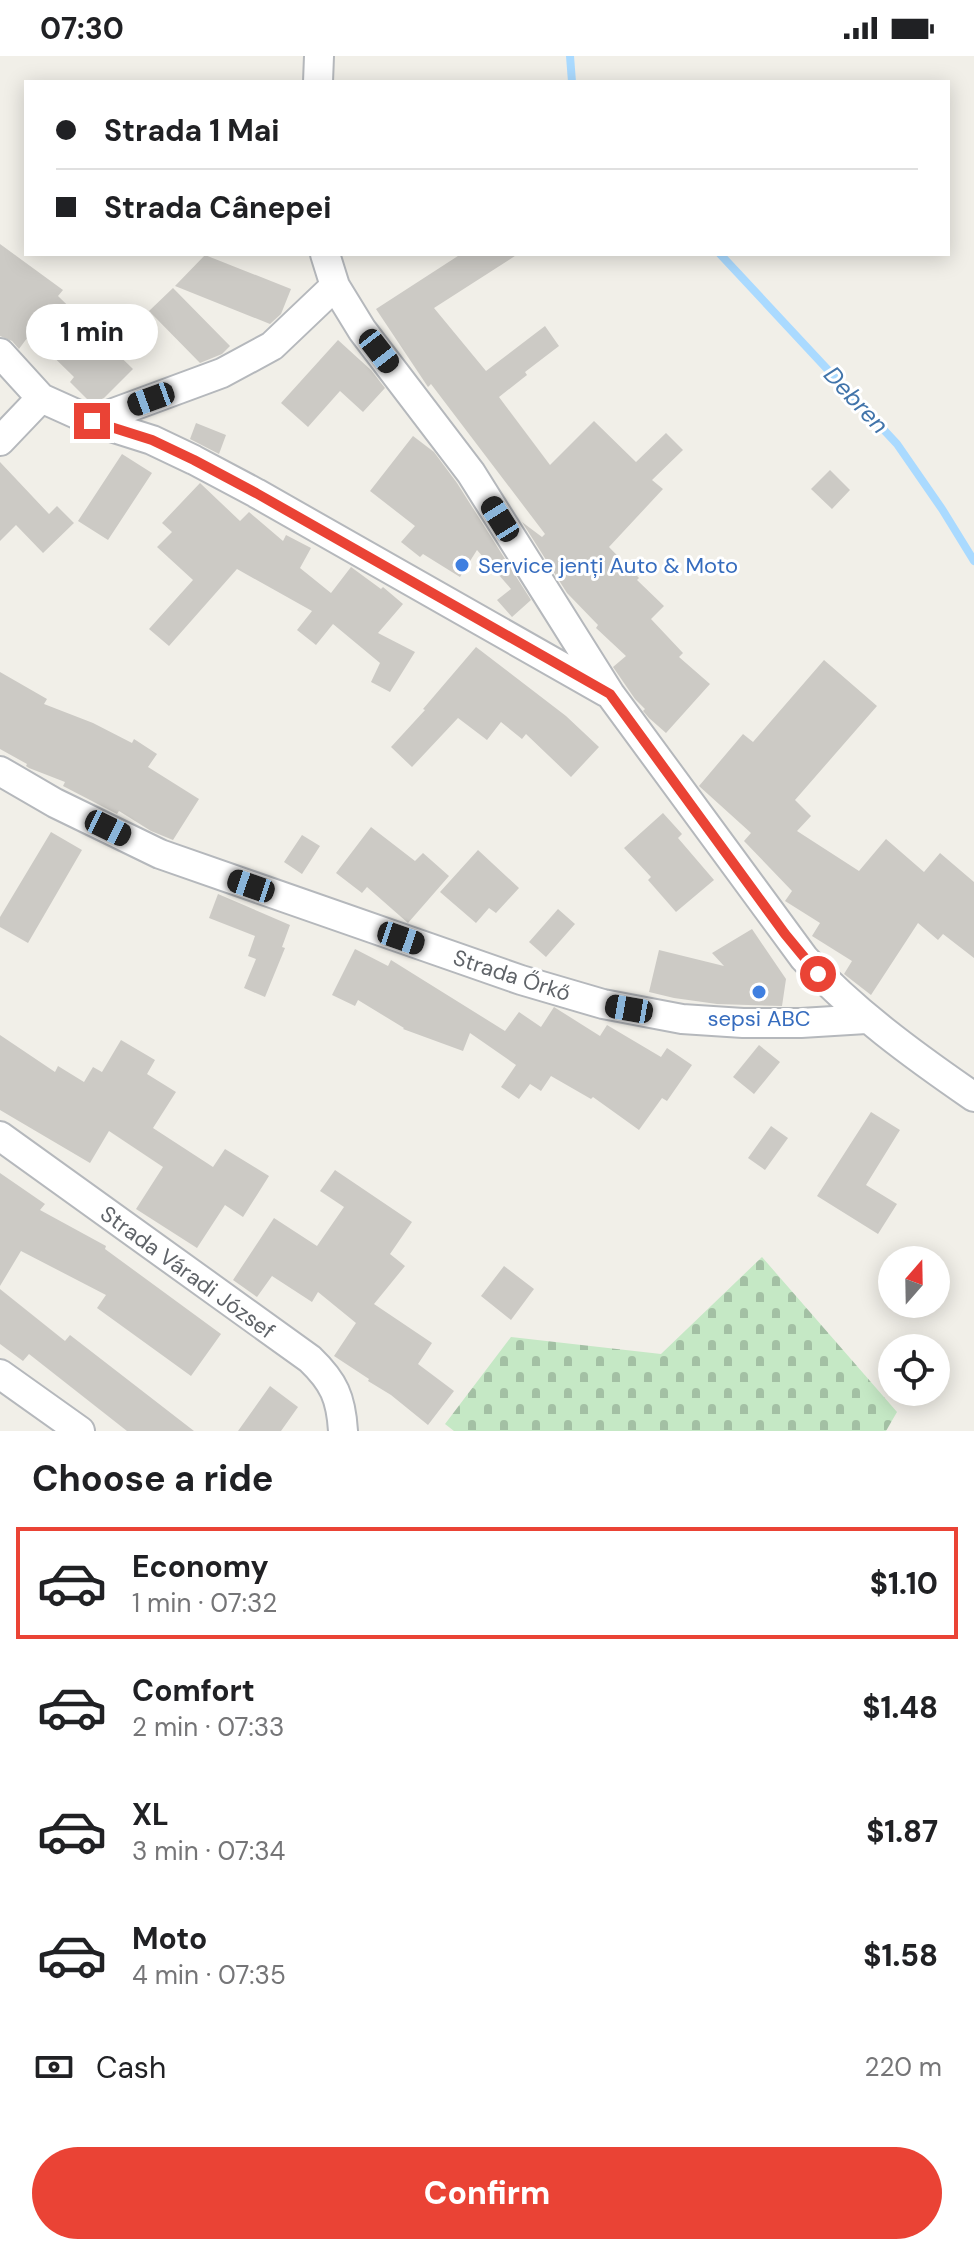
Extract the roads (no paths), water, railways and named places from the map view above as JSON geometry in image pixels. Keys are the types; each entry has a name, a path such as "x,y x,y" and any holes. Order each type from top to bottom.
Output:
{"street":[{"path":"318,80 319,56"},
{"path":"326,256 335,286 362,330 471,473 639,737 804,958 833,990 866,1019 974,1097"},
{"path":"92,421 222,373 272,346 335,286"},
{"path":"0,353 41,398 92,421 152,440 194,460 610,694"},
{"path":"0,441 41,398"},
{"name":"Strada Őrkő","path":"0,771 55,803 160,854 521,980 603,1004 682,1019 728,1022 801,1023 866,1019"},
{"name":"Strada Váradi József","path":"0,1136 310,1359 327,1376 337,1395 343,1431"},
{"path":"0,1374 80,1431"}],"waterway":[{"name":"Debren","path":"570,56 572,80"},
{"name":"Debren","path":"722,256 897,444 974,561"}],"place":[{"name":"Service jenți Auto & Moto","path":"462,565"},
{"name":"sepsi ABC","path":"759,992"}]}
